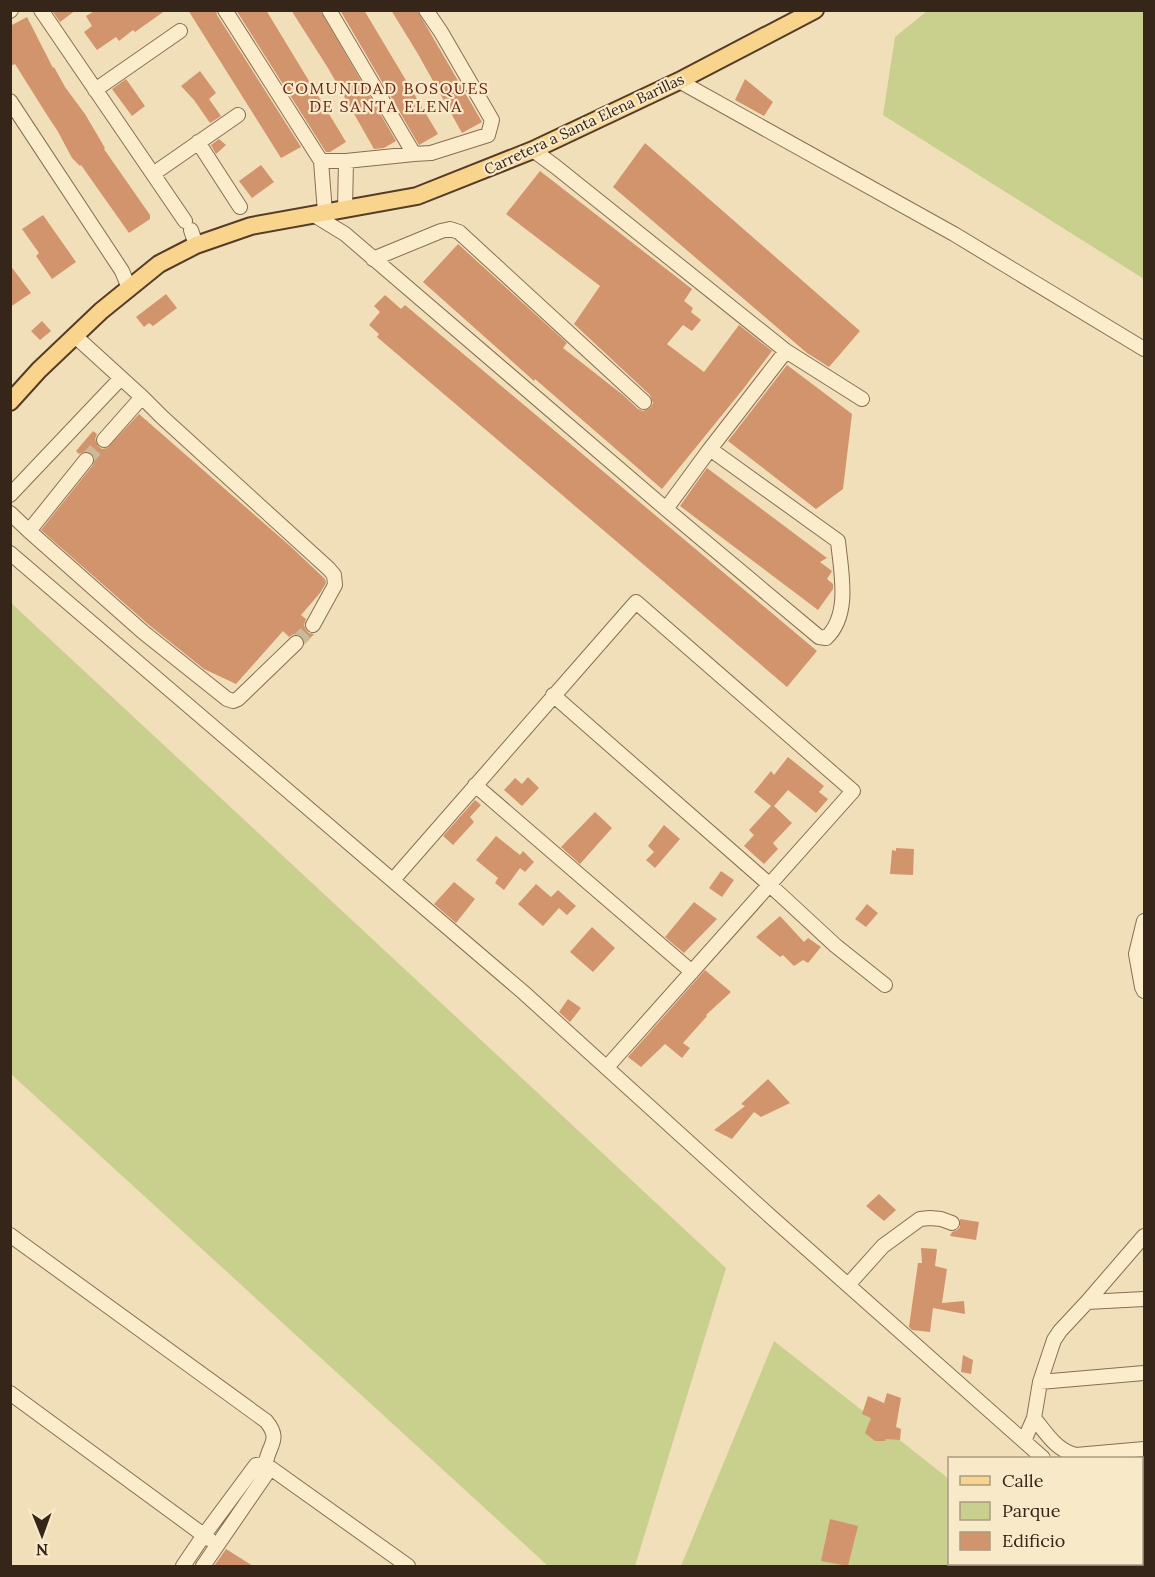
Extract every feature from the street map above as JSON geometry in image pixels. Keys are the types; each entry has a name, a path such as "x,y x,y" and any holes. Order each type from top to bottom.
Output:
{"main road":[{"name":"Carretera a Santa Elena Barillas","path":"10,402 39,370 101,311 159,264 191,232 251,226 417,196 533,150 679,81 811,12"}],"street":[{"path":"41,10 191,232"},
{"path":"329,10 414,154"},
{"path":"321,161 346,161 431,153 488,135 492,120 426,10"},
{"path":"227,11 321,161 319,214 819,637 826,638 831,633 841,608 843,594 838,541 710,449"},
{"path":"95,90 180,31"},
{"path":"679,81 954,234 1144,349"},
{"path":"10,101 122,271 129,288"},
{"path":"153,174 238,115"},
{"path":"198,142 240,207"},
{"path":"533,150 786,351 862,399"},
{"path":"345,209 346,161"},
{"path":"373,259 441,231 450,229 459,232 644,402"},
{"path":"75,336 329,569 333,575 334,585 313,625"},
{"path":"666,509 786,351"},
{"path":"10,495 121,378"},
{"path":"104,440 142,397"},
{"path":"29,531 86,460"},
{"path":"10,513 143,632 226,699 233,701 238,699 296,643"},
{"path":"10,553 523,992 1042,1457"},
{"path":"393,880 636,602 853,791 607,1067"},
{"path":"554,695 836,946 885,985"},
{"path":"475,785 692,972"},
{"path":"1144,921 1136,954 1144,991"},
{"path":"848,1285 883,1246 920,1219 941,1219 952,1223"},
{"path":"10,1235 270,1425 273,1443 265,1464 267,1473 203,1566"},
{"path":"1024,1441 1034,1418 1040,1382 1054,1340 1144,1236"},
{"path":"1087,1302 1144,1299"},
{"path":"1040,1382 1144,1373"},
{"path":"10,1393 217,1545"},
{"path":"1034,1418 1058,1447 1066,1453 1076,1455 1144,1449"},
{"path":"183,1566 256,1465 265,1464 408,1566"}],"green space":[{"path":"927,11 1144,11 1144,279 883,115 895,37"},
{"path":"10,602 726,1268 635,1566 548,1566 11,1074"},
{"path":"774,1341 948,1478 948,1565 1060,1566 681,1566"}],"building":[{"path":"55,10 76,10 60,22 53,12"},
{"path":"96,10 166,10 135,32 133,30 119,41 116,37 97,50 84,32 92,26 86,16"},
{"path":"188,10 216,10 301,147 281,158"},
{"path":"236,10 266,10 346,142 326,152"},
{"path":"291,10 320,10 396,141 384,148 374,149 328,68"},
{"path":"340,10 364,10 438,134 419,145"},
{"path":"391,10 417,10 482,122 462,133"},
{"path":"27,17 53,68 85,114 104,149 150,215 150,219 129,233 81,165 72,158 15,64 10,66 10,26"},
{"path":"200,71 216,93 209,99 221,116 210,123 181,86"},
{"path":"126,79 145,106 132,116 112,89"},
{"path":"745,79 773,102 764,116 735,100"},
{"path":"219,139 226,145 216,154 211,145"},
{"path":"645,143 860,331 829,367 807,353 613,187"},
{"path":"261,165 274,182 252,198 239,181"},
{"path":"540,171 692,289 684,301 693,308 691,312 701,320 692,331 683,325 667,344 704,372 739,325 772,351 662,489 535,379 534,381 423,282 458,244 567,343 563,348 638,409 643,411 650,408 653,403 650,395 574,324 600,286 506,214"},
{"path":"43,215 76,262 52,279 36,256 39,253 22,229"},
{"path":"10,265 31,293 10,307"},
{"path":"166,294 177,308 153,326 149,323 144,327 136,317"},
{"path":"385,295 401,309 405,305 817,651 787,687 377,337 379,334 369,325 380,312 374,306"},
{"path":"42,321 51,331 40,340 31,331"},
{"path":"787,365 852,414 843,489 816,509 728,441"},
{"path":"139,414 325,579 326,583 320,593 301,615 306,619 304,625 306,630 314,634 305,644 303,637 294,634 289,637 283,631 236,684 204,669 149,625 41,530 93,465 95,457 92,453 87,451 79,454 76,451 93,431 97,434 95,439 98,446 102,449 107,448"},
{"path":"707,468 827,558 820,562 832,571 827,579 833,584 833,589 818,610 680,506"},
{"path":"788,757 824,786 819,792 828,799 816,813 788,790 774,806 792,823 773,843 778,849 764,864 744,846 754,835 749,830 771,806 754,792 771,771 774,775"},
{"path":"528,777 539,788 522,806 504,790 515,778 522,784"},
{"path":"475,800 481,805 470,817 474,822 453,845 443,836"},
{"path":"595,812 612,828 580,864 561,847"},
{"path":"664,825 680,839 655,868 646,860 654,852 648,846"},
{"path":"496,836 520,855 523,851 534,862 525,872 520,868 504,890 495,883 498,878 476,860"},
{"path":"896,848 914,849 913,875 890,874 892,850 896,851"},
{"path":"721,871 734,880 722,897 709,888"},
{"path":"454,882 475,899 456,923 434,904"},
{"path":"536,884 551,897 558,890 576,906 567,915 559,908 543,926 518,904"},
{"path":"694,902 717,919 684,953 665,937"},
{"path":"867,904 878,913 866,927 855,919"},
{"path":"780,916 804,942 808,938 821,947 808,963 803,960 794,966 783,955 780,957 756,937"},
{"path":"592,927 615,948 593,972 570,952"},
{"path":"705,970 731,992 706,1015 683,1043 690,1048 682,1058 665,1044 641,1067 628,1057"},
{"path":"568,999 581,1008 570,1022 559,1012"},
{"path":"768,1079 790,1103 761,1117 754,1112 732,1139 714,1130 745,1106 741,1104"},
{"path":"879,1194 896,1210 884,1221 866,1206"},
{"path":"960,1219 979,1222 976,1240 950,1236 960,1227"},
{"path":"921,1248 937,1249 935,1266 947,1269 942,1303 964,1301 965,1314 933,1308 930,1332 912,1330 909,1327 918,1263 922,1263"},
{"path":"963,1355 973,1360 971,1374 961,1372"},
{"path":"887,1393 901,1398 896,1427 901,1429 900,1440 875,1441 865,1433 871,1418 862,1414 868,1396 884,1403"},
{"path":"830,1519 858,1526 848,1566 821,1561"},
{"path":"226,1549 253,1566 214,1566"}],"tunnel":[{"path":"86,460 104,440"},
{"path":"296,643 313,625"}],"district":[{"name":"COMUNIDAD BOSQUES DE SANTA ELENA","path":"386,97"}]}
